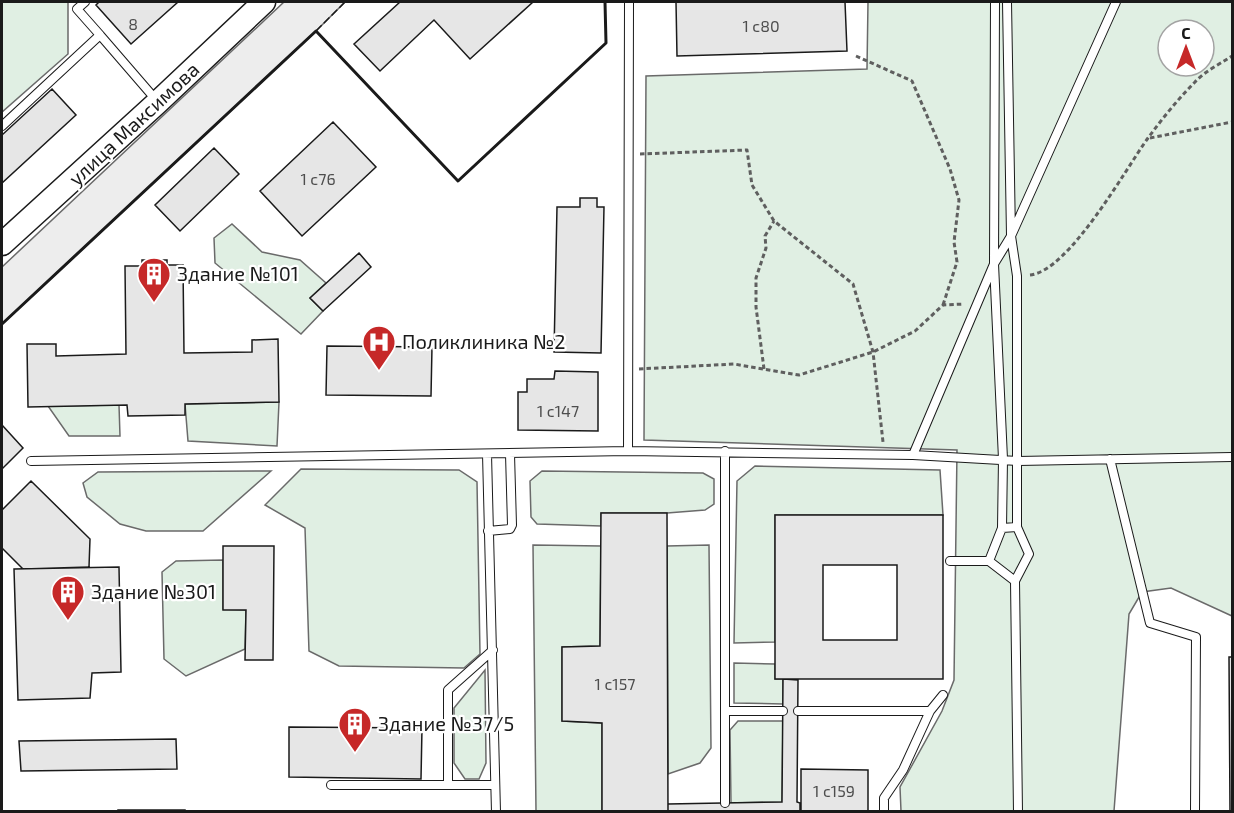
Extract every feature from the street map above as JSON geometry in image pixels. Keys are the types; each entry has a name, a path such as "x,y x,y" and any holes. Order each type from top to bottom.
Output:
{"street":[{"name":"улица Максимова","path":"2,244 264,2"}],"lane":[{"path":"85,2 77,9 158,102"},
{"path":"628,451 629,2"},
{"path":"989,561 1002,528 1003,459 994,264 995,2"},
{"path":"1007,2 1011,236 1017,276 1017,527 1029,554 1015,580 1018,812"},
{"path":"913,455 994,264 1011,236 1116,2"},
{"path":"2,126 100,35"},
{"path":"31,460 628,451 884,454 1018,461 1233,457"},
{"path":"725,452 725,803"},
{"path":"487,454 496,812"},
{"path":"488,531 510,529 512,525 510,454"},
{"path":"1110,459 1150,623 1196,637 1195,812"},
{"path":"1002,528 1017,527"},
{"path":"950,561 989,561 1015,580"},
{"path":"448,785 448,690 493,650"},
{"path":"884,812 884,798 903,770 930,711 943,694"},
{"path":"725,711 783,711"},
{"path":"798,711 930,711"},
{"path":"331,785 495,785"}],"path":[{"path":"628,370 734,364 799,375 873,352 915,331 943,305 957,262 954,242 959,200 950,169 912,81 856,56"},
{"path":"1017,276 1037,274 1063,256 1088,227 1148,138 1196,80 1233,56"},
{"path":"1148,138 1233,122"},
{"path":"629,154 747,150 752,185 774,221 853,284 873,352 884,454"},
{"path":"764,369 756,307 756,279 766,248 765,236 774,221"},
{"path":"943,305 978,304"}],"green space":[{"path":"2,2 68,2 68,54 2,112"},
{"path":"868,2 1232,2 1232,616 1171,588 1142,592 1129,614 1114,811 901,811 900,787 942,711 954,680 957,450 644,440 646,76 867,69"},
{"path":"232,224 262,252 300,260 326,283 310,298 323,311 301,334 215,263 214,238"},
{"path":"279,402 277,446 188,441 185,404"},
{"path":"119,405 120,436 69,436 48,406"},
{"path":"755,466 940,470 943,515 775,515 775,642 734,643 737,481"},
{"path":"301,469 459,470 477,482 480,654 464,668 339,666 309,651 305,528 265,505"},
{"path":"271,471 203,531 146,531 120,524 87,497 83,483 98,472"},
{"path":"542,471 703,473 714,479 714,504 705,510 667,513 601,513 601,526 537,524 531,517 530,481"},
{"path":"533,545 601,546 600,646 562,647 562,721 602,723 602,811 536,811"},
{"path":"709,545 711,748 700,763 668,774 667,546"},
{"path":"223,560 223,609 246,610 245,649 186,676 164,659 162,572 176,561"},
{"path":"734,663 775,664 775,679 783,679 783,704 734,703"},
{"path":"485,670 486,763 479,779 465,779 454,763 454,708"},
{"path":"738,721 783,721 782,802 731,803 730,730"}],"shaded area":[{"path":"284,2 345,2 2,324 2,267"}],"building":[{"path":"99,2 178,2 131,44 96,5"},
{"path":"400,2 533,2 470,59 434,20 380,71 354,44"},
{"path":"676,2 845,2 847,51 677,56"},
{"path":"52,89 76,115 2,183 2,135"},
{"path":"333,122 376,167 302,236 260,191"},
{"path":"214,148 239,174 180,231 155,205"},
{"path":"580,198 597,198 597,207 604,207 601,353 554,352 557,207 580,207"},
{"path":"359,253 371,267 323,311 310,298"},
{"name":"Здание №101","path":"142,260 167,260 167,265 183,265 184,353 252,352 252,340 278,339 279,402 185,404 185,415 128,416 127,405 28,407 27,344 56,344 56,356 126,354 125,266 142,266"},
{"name":"Поликлиника №2","path":"327,346 432,347 431,396 326,395"},
{"path":"555,371 598,372 598,431 518,430 518,392 527,392 527,379 554,379"},
{"path":"2,425 23,448 2,469"},
{"path":"31,481 90,539 89,567 23,569 2,548 2,510"},
{"path":"601,513 667,513 668,812 602,812 602,723 562,721 562,647 600,646"},
{"path":"775,515 943,515 943,679 775,679","holes":["823,565 897,565 897,640 823,640"]},
{"path":"223,546 274,546 273,660 245,660 246,610 223,610"},
{"name":"Здание №301","path":"119,567 121,672 92,673 90,698 18,700 14,569"},
{"path":"1229,657 1232,657 1232,812 1230,812"},
{"path":"783,679 798,680 797,802 800,803 800,812 668,812 668,804 782,802"},
{"name":"Здание №37/5","path":"289,727 422,728 421,779 289,777"},
{"path":"176,739 177,769 21,771 19,741"},
{"path":"801,769 868,770 868,812 801,812"},
{"path":"118,810 185,810 185,812 118,812"},
{"path":"418,811 418,812 282,812"}],"fence":[{"path":"316,31 345,2"}],"wall":[{"path":"2,324 316,31 458,181 606,43 605,2"}],"place":[{"name":"Здание №101","path":"154,303"},
{"name":"Поликлиника №2","path":"379,371"},
{"name":"Здание №301","path":"68,621"},
{"name":"Здание №37/5","path":"355,753"}]}
